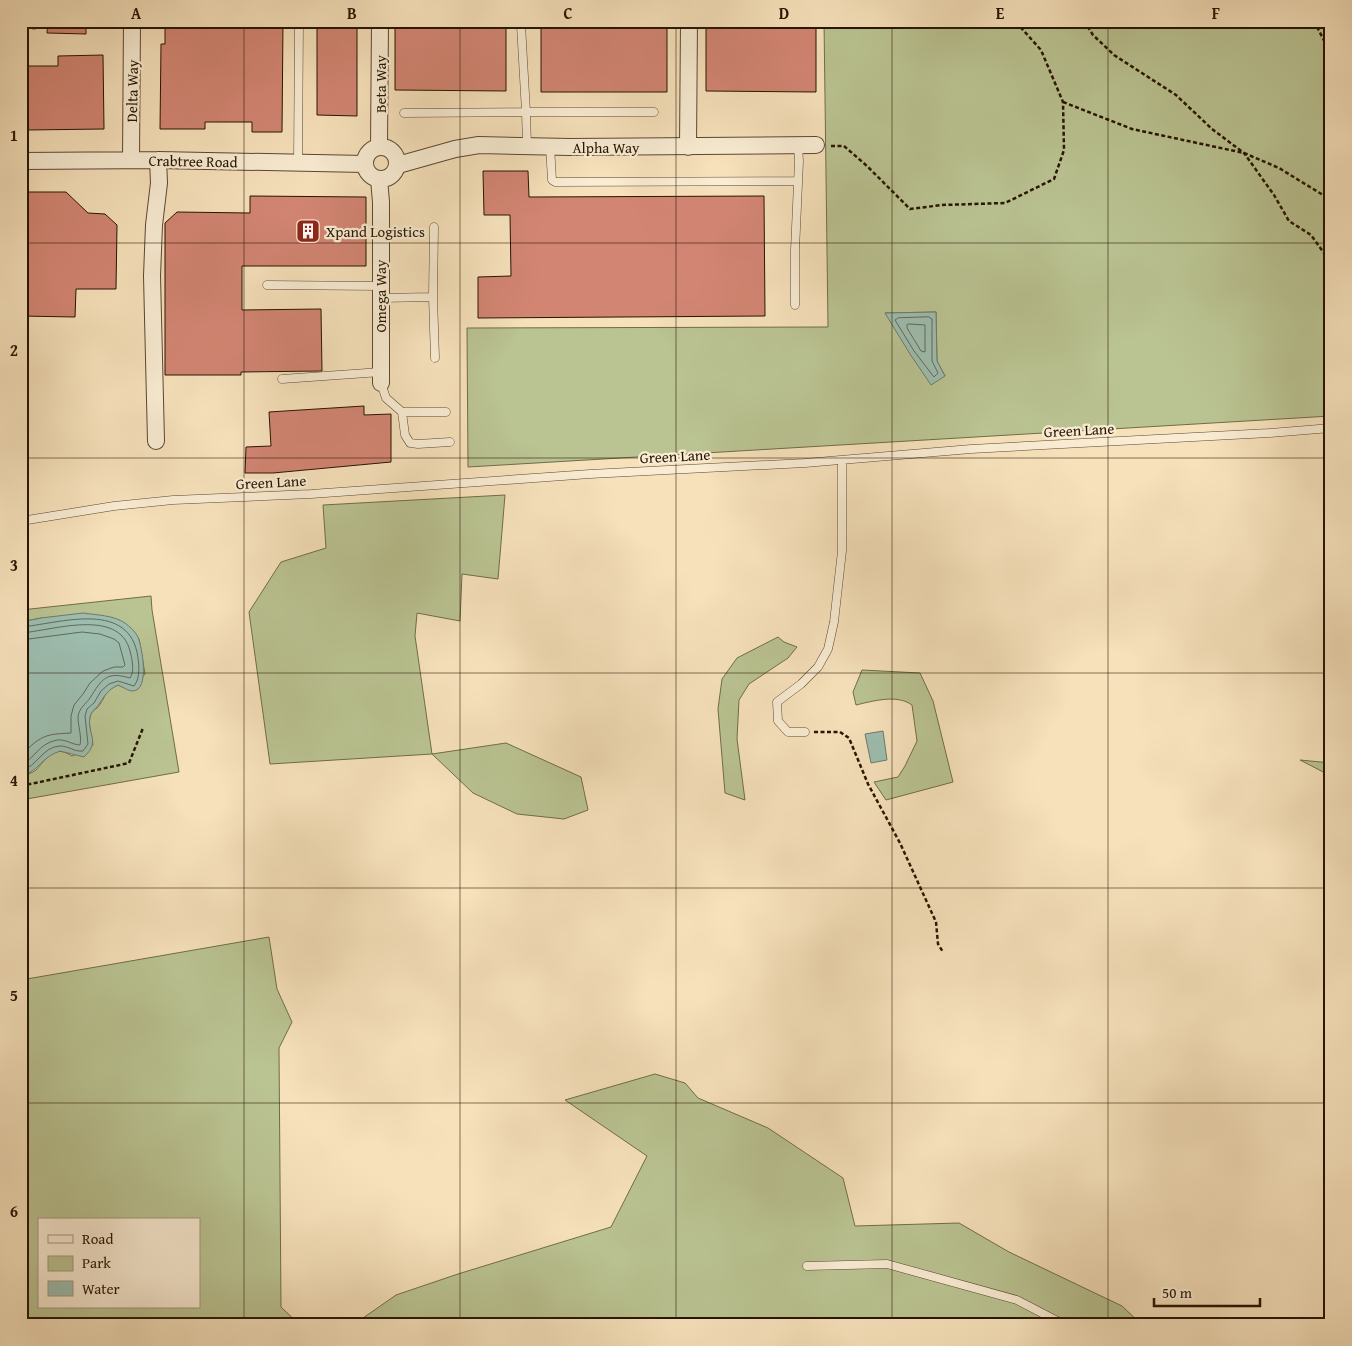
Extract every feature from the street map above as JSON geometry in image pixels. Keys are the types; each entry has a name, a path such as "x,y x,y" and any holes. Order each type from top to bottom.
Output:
{"street":[{"name":"Delta Way","path":"131,160 132,21"},
{"name":"Beta Way","path":"379,147 380,21"},
{"path":"688,146 689,21"},
{"name":"Alpha Way","path":"398,165 454,149 479,145 816,145"},
{"path":"379,147 390,149 395,153 398,165 392,176 379,179 369,173 365,164 370,151 379,147"},
{"name":"Crabtree Road","path":"21,161 158,160 180,162 365,164"},
{"path":"156,441 152,276 154,225 159,183 158,160"},
{"name":"Omega Way","path":"379,179 381,202 381,377"}],"lane":[{"path":"298,163 299,21"},
{"path":"521,25 527,146"},
{"path":"404,113 654,112"},
{"path":"550,146 552,180 555,182 798,181"},
{"path":"795,306 798,146"},
{"path":"434,227 434,358"},
{"path":"267,285 433,297"},
{"path":"282,379 381,377 386,398 402,412 446,412"},
{"path":"402,412 405,435 410,443 450,442"},
{"name":"Green Lane","path":"21,521 114,506 173,500 311,494 590,474 842,460 971,450 1260,434 1331,428"},
{"path":"805,732 788,732 778,722 777,702 801,684 818,667 828,649 834,622 842,551 842,460"},
{"path":"807,1266 886,1264 1016,1300 1064,1325"}],"path":[{"path":"816,145 844,146 910,209 1005,203 1054,179 1064,150 1063,102 1042,50 1014,21"},
{"path":"1084,21 1093,35 1114,55 1176,95 1212,129 1244,153 1274,195 1289,221 1311,235 1331,263 1331,274"},
{"path":"1314,21 1331,54"},
{"path":"1063,102 1132,129 1244,153 1279,168 1331,202"},
{"path":"21,786 130,763 143,728"},
{"path":"805,732 840,732 849,738 868,784 900,843 933,914 936,922 938,944 943,952"}],"green space":[{"path":"824,21 1331,21 1331,416 468,467 467,328 828,327","holes":["936,312 937,361 945,376 885,313"]},
{"path":"505,495 498,579 462,574 460,621 417,613 415,636 432,754 270,764 249,612 281,562 326,548 323,505"},
{"path":"151,596 179,772 21,800 21,776 36,770 51,754 60,751 72,756 93,745 89,723 90,717 105,695 109,690 118,685 130,690 145,674 139,639 41,618 21,622 21,610"},
{"path":"778,637 784,642 797,647 788,658 749,684 739,700 737,739 745,800 725,793 718,709 722,679 737,658"},
{"path":"862,670 920,673 933,701 953,782 886,800 874,782 898,777 905,766 917,741 912,705 892,699 856,705 853,692"},
{"path":"506,743 581,777 588,810 564,819 517,814 473,793 432,754"},
{"path":"1300,760 1331,763 1331,776"},
{"path":"269,937 277,989 292,1022 279,1048 281,1307 300,1325 21,1325 21,980"},
{"path":"655,1074 685,1083 698,1098 768,1128 843,1178 855,1226 959,1223 1009,1252 1122,1306 1142,1325 353,1325 396,1295 611,1227 647,1156 565,1100"}],"water":[{"path":"936,312 937,361 945,376 931,385 885,313"},
{"path":"83,613 115,618 125,623 134,631 138,637 143,658 142,684 133,691 118,685 105,695 92,712 90,723 93,742 92,747 84,757 60,751 48,757 33,771 21,776 21,622"},
{"path":"883,731 887,760 871,763 865,734"}],"building":[{"path":"48,21 86,21 86,34 47,33"},
{"path":"165,21 283,21 282,132 252,132 252,122 205,122 205,129 160,129 161,44 165,44"},
{"path":"317,21 357,21 357,116 317,115"},
{"path":"395,21 506,21 506,91 395,90"},
{"path":"541,21 667,21 667,92 541,92"},
{"path":"706,21 816,21 816,92 706,91"},
{"path":"103,55 104,129 27,130 26,66 58,66 58,56"},
{"path":"483,171 528,171 529,197 764,196 765,316 478,318 478,277 511,276 510,215 484,215"},
{"path":"21,192 66,192 88,213 105,214 117,225 116,289 76,289 75,317 21,316"},
{"path":"250,196 366,197 366,266 242,266 242,310 321,309 322,371 241,372 241,375 165,375 165,223 177,212 250,213"},
{"path":"364,406 364,415 391,414 391,462 273,473 245,473 246,447 271,446 269,412"}],"place":[{"name":"Xpand Logistics","path":"308,231"}]}
